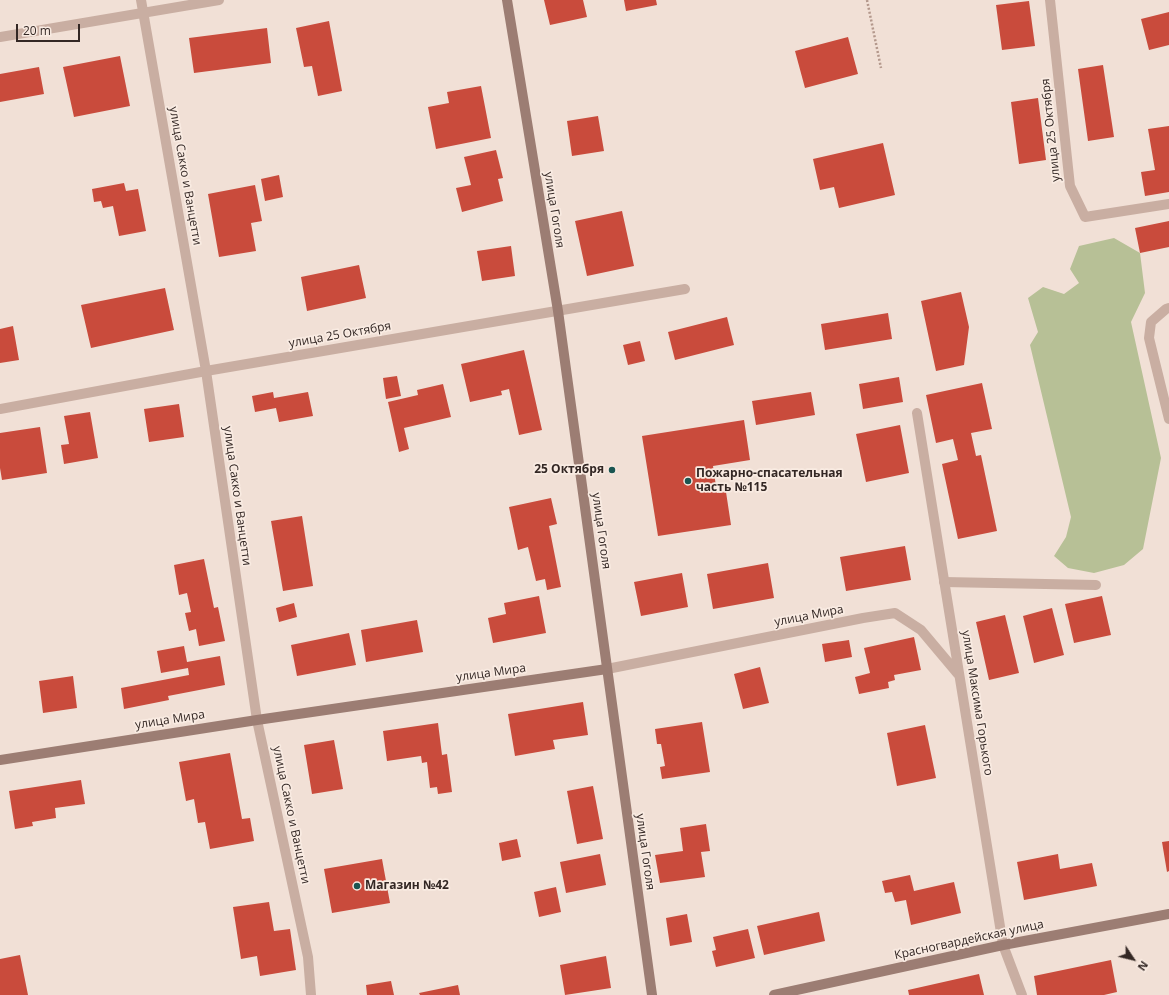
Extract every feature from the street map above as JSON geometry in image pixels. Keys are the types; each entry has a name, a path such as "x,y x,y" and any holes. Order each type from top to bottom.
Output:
{"main road":[{"name":"улица Гоголя","path":"507,0 558,311 652,995"},
{"name":"улица Мира","path":"0,760 257,720 607,669"},
{"name":"Красногвардейская улица","path":"774,995 1003,946 1169,914"}],"street":[{"name":"улица Сакко и Ванцетти","path":"141,0 206,372 257,720 308,956 311,995"},
{"path":"0,38 219,0"},
{"name":"улица 25 Октября","path":"1050,0 1070,186 1085,217 1169,204"},
{"name":"улица 25 Октября","path":"0,409 686,288"},
{"path":"1169,308 1151,322 1148,338 1169,419"},
{"name":"улица Максима Горького","path":"917,413 1003,946 1022,995"},
{"path":"944,582 1096,585"},
{"name":"улица Мира","path":"607,669 894,613 921,630 959,675"}],"path":[{"path":"867,0 880,68"}],"green space":[{"path":"1114,238 1140,253 1145,293 1131,322 1161,458 1143,549 1124,565 1094,573 1068,568 1054,556 1066,537 1071,517 1030,345 1038,332 1028,298 1043,287 1064,294 1079,283 1070,269 1079,246"}],"building":[{"path":"544,0 583,0 587,17 550,25"},
{"path":"624,0 656,0 657,5 626,11"},
{"path":"1029,1 1035,46 1002,50 996,5"},
{"path":"1169,12 1169,45 1149,50 1141,19"},
{"path":"329,21 342,91 318,96 312,66 304,67 296,28"},
{"path":"267,28 271,63 194,73 189,38"},
{"path":"848,37 858,74 805,88 795,51"},
{"path":"120,56 130,106 74,117 63,67"},
{"path":"1103,65 1114,137 1088,141 1078,69"},
{"path":"39,67 44,94 0,102 0,74"},
{"path":"481,86 491,138 436,149 428,107 449,103 447,92"},
{"path":"1038,98 1046,160 1019,164 1011,102"},
{"path":"598,116 604,151 572,156 567,121"},
{"path":"1169,126 1169,192 1145,196 1141,172 1155,170 1148,129"},
{"path":"883,143 895,195 839,208 834,187 820,190 813,159"},
{"path":"496,150 503,178 498,179 503,201 462,212 456,188 471,185 464,157"},
{"path":"279,175 283,197 265,201 261,179"},
{"path":"124,183 126,191 138,189 146,231 119,236 113,206 103,208 101,201 94,202 92,189"},
{"path":"255,185 262,221 251,223 256,251 219,257 208,194"},
{"path":"622,211 634,266 587,276 575,221"},
{"path":"1169,221 1169,247 1140,253 1135,228"},
{"path":"511,246 515,276 482,281 477,251"},
{"path":"359,265 366,298 307,311 301,277"},
{"path":"165,288 174,330 91,348 81,305"},
{"path":"961,292 969,327 964,365 936,371 921,301"},
{"path":"888,313 892,339 825,350 821,324"},
{"path":"727,317 734,345 675,360 668,332"},
{"path":"13,326 19,360 0,363 0,329"},
{"path":"640,341 645,361 628,365 623,345"},
{"path":"524,350 542,430 519,435 509,389 501,391 502,395 470,402 461,364"},
{"path":"397,376 401,396 386,399 383,378"},
{"path":"899,377 903,402 863,409 859,384"},
{"path":"982,383 992,429 971,433 976,456 981,455 997,531 958,539 942,464 958,460 953,439 936,443 926,395"},
{"path":"443,384 451,417 404,428 409,449 399,452 388,402 418,395 417,390"},
{"path":"273,392 274,398 308,392 313,416 279,422 276,408 255,412 252,396"},
{"path":"811,392 815,415 756,425 752,401"},
{"path":"179,404 184,437 149,442 144,409"},
{"path":"90,412 98,458 64,464 61,445 69,444 64,416"},
{"path":"744,420 750,460 713,466 717,493 726,492 731,525 658,536 642,436"},
{"path":"900,425 909,473 866,482 856,434"},
{"path":"40,427 47,473 2,480 0,468 0,433"},
{"path":"551,498 557,524 549,526 561,587 547,590 545,579 536,581 528,547 518,550 509,507"},
{"path":"302,516 313,586 283,591 271,521"},
{"path":"905,546 911,580 846,591 840,557"},
{"path":"204,559 214,608 218,607 225,641 199,646 196,629 189,631 185,613 191,612 187,593 179,595 174,565"},
{"path":"768,563 774,598 713,609 707,574"},
{"path":"682,573 688,607 641,616 634,582"},
{"path":"539,596 546,633 493,643 488,618 506,614 504,603"},
{"path":"1102,596 1111,635 1074,643 1065,604"},
{"path":"294,603 297,617 279,622 276,608"},
{"path":"1052,608 1064,655 1034,663 1023,616"},
{"path":"1005,615 1019,673 989,680 976,622"},
{"path":"417,620 423,652 366,662 361,630"},
{"path":"349,633 356,665 297,676 291,645"},
{"path":"914,637 921,670 894,675 895,680 888,682 889,688 859,694 855,677 870,673 864,648"},
{"path":"849,640 852,657 825,662 822,644"},
{"path":"184,646 187,662 220,656 225,685 168,696 169,700 124,709 121,688 189,675 188,668 161,673 157,651"},
{"path":"760,667 769,703 743,709 734,674"},
{"path":"73,676 77,708 43,713 39,681"},
{"path":"583,702 588,735 553,740 555,749 515,756 508,714"},
{"path":"702,722 710,772 662,779 660,767 665,766 661,744 657,744 655,729"},
{"path":"438,723 442,755 447,754 452,792 438,794 437,787 430,788 427,762 422,763 421,756 387,761 383,731"},
{"path":"925,725 936,778 897,786 887,733"},
{"path":"334,740 343,789 312,794 304,745"},
{"path":"230,753 242,819 250,818 254,841 210,849 205,822 198,823 194,799 186,801 179,762"},
{"path":"81,780 85,804 55,808 56,818 32,822 33,826 15,829 9,791"},
{"path":"593,786 603,839 577,844 567,791"},
{"path":"706,824 710,851 701,852 705,877 660,883 655,855 683,851 680,828"},
{"path":"517,839 521,857 502,861 499,843"},
{"path":"1169,841 1169,871 1167,872 1162,842"},
{"path":"600,854 606,885 566,893 560,862"},
{"path":"1058,854 1060,869 1092,863 1097,886 1024,900 1017,862"},
{"name":"Магазин №42","path":"382,859 390,903 332,913 324,869"},
{"path":"910,875 914,891 954,882 961,913 911,925 906,900 895,902 892,892 885,893 882,881"},
{"path":"556,887 561,912 539,917 534,892"},
{"path":"269,902 274,931 290,929 296,970 260,976 257,956 241,959 233,907"},
{"path":"819,912 825,941 764,955 757,926"},
{"path":"687,914 692,942 670,946 666,918"},
{"path":"748,929 755,958 716,967 712,951 716,950 713,937"},
{"path":"20,955 28,995 0,995 0,959"},
{"path":"606,956 611,988 565,995 560,965"},
{"path":"1111,960 1117,992 1104,995 1037,995 1034,976"},
{"path":"979,974 984,995 909,995 908,990"},
{"path":"391,981 394,995 367,995 366,985"},
{"path":"458,985 460,995 420,995 419,993"}],"place":[{"name":"25 Октября","path":"612,470"},
{"name":"Пожарно-спасательная часть №115","path":"688,481"},
{"name":"Магазин №42","path":"357,886"}]}
